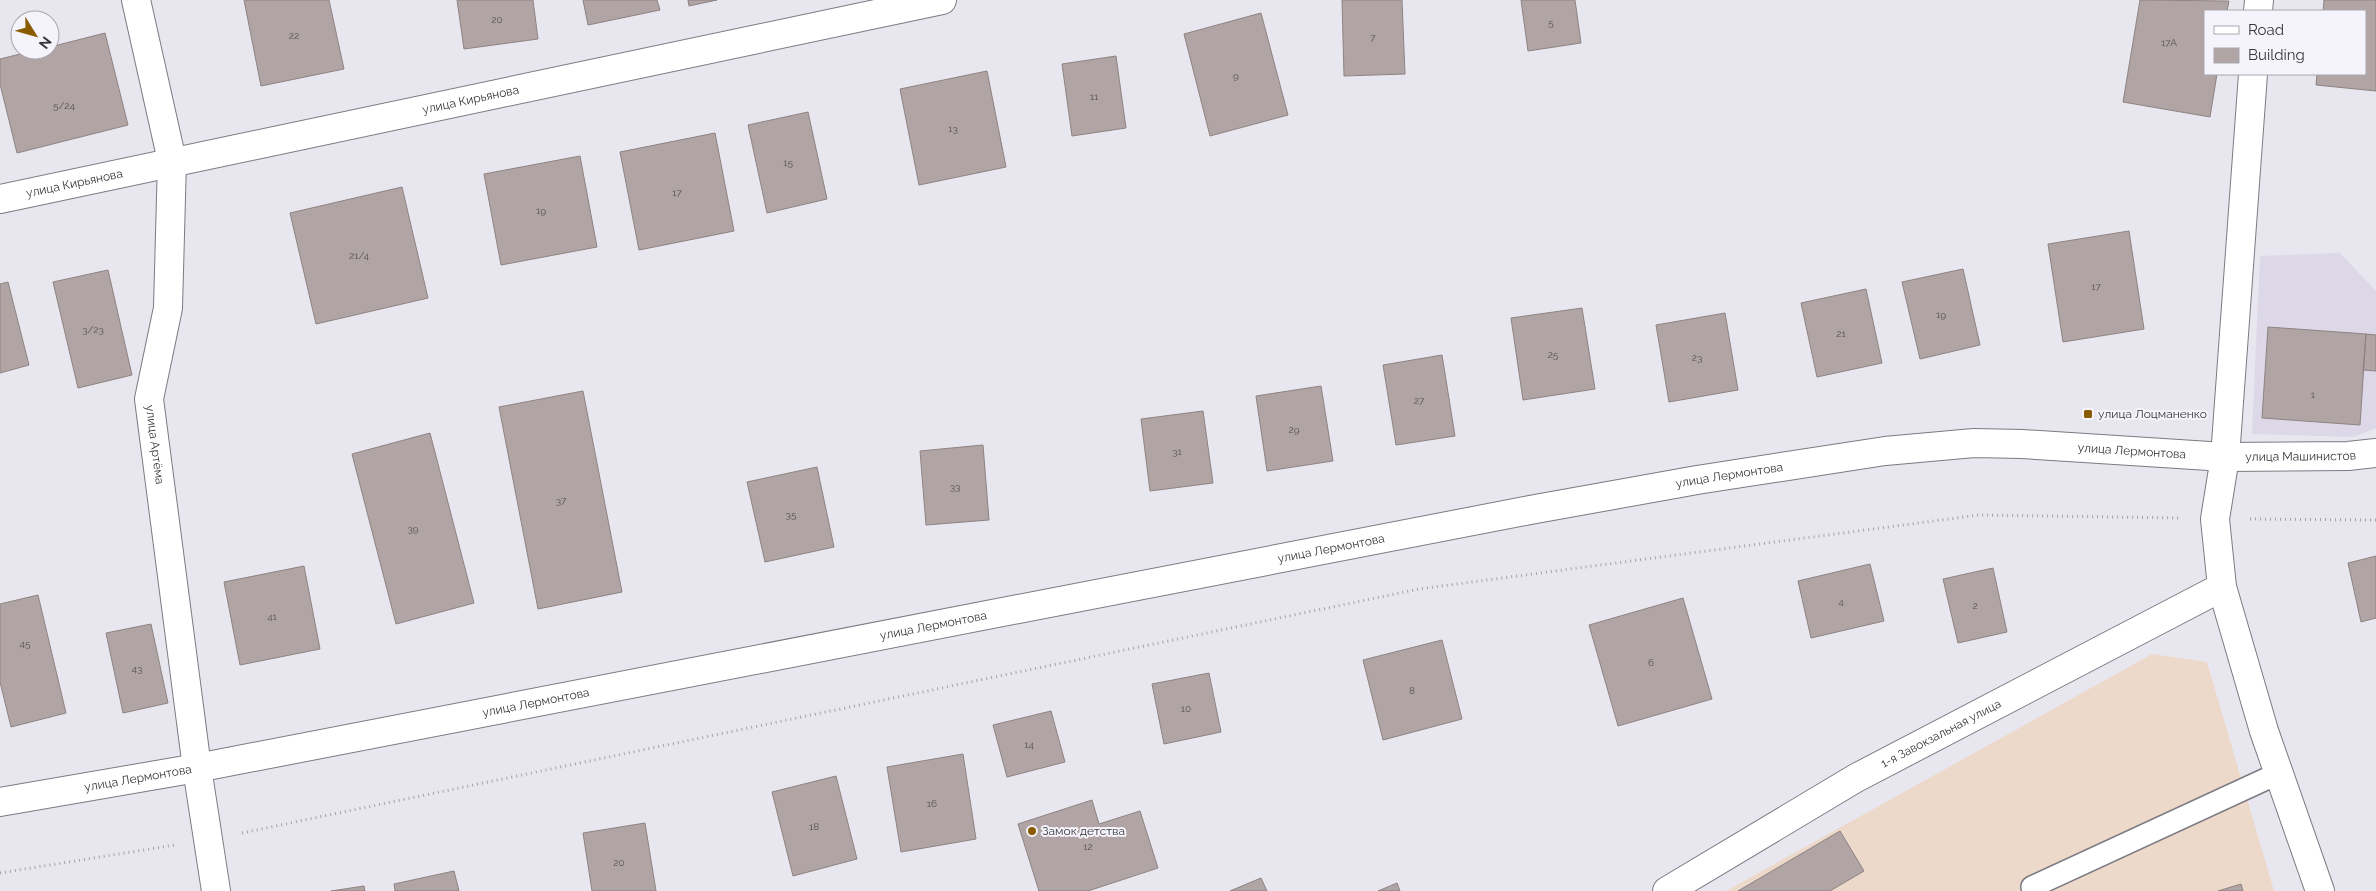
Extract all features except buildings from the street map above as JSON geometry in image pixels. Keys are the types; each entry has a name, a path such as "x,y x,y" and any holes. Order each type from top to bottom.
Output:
{"street":[{"name":"улица Артёма","path":"136,0 172,161 168,308 149,399 197,768 216,891"},
{"name":"улица Кирьянова","path":"0,198 942,0"},
{"path":"2253,75 2225,457 2215,519 2222,587 2264,731 2320,891"},
{"name":"улица Лермонтова","path":"0,802 197,768 1530,510 1735,474 1885,451 1974,443 2022,444 2225,457"},
{"name":"улица Машинистов","path":"2225,457 2348,456 2376,452"},
{"name":"1-я Завокзальная улица","path":"1666,891 1856,778 2222,587"}],"lane":[{"path":"2032,887 2279,773"}],"path":[{"path":"0,873 208,840 1419,588 1980,515 2376,520"}],"shaded area":[{"path":"2340,253 2376,291 2376,428 2354,437 2252,434 2260,256"},
{"path":"2152,654 2207,662 2274,891 1726,891"}],"place":[{"name":"улица Лоцманенко","path":"2088,414"},
{"name":"Замок детства","path":"1032,831"}]}
